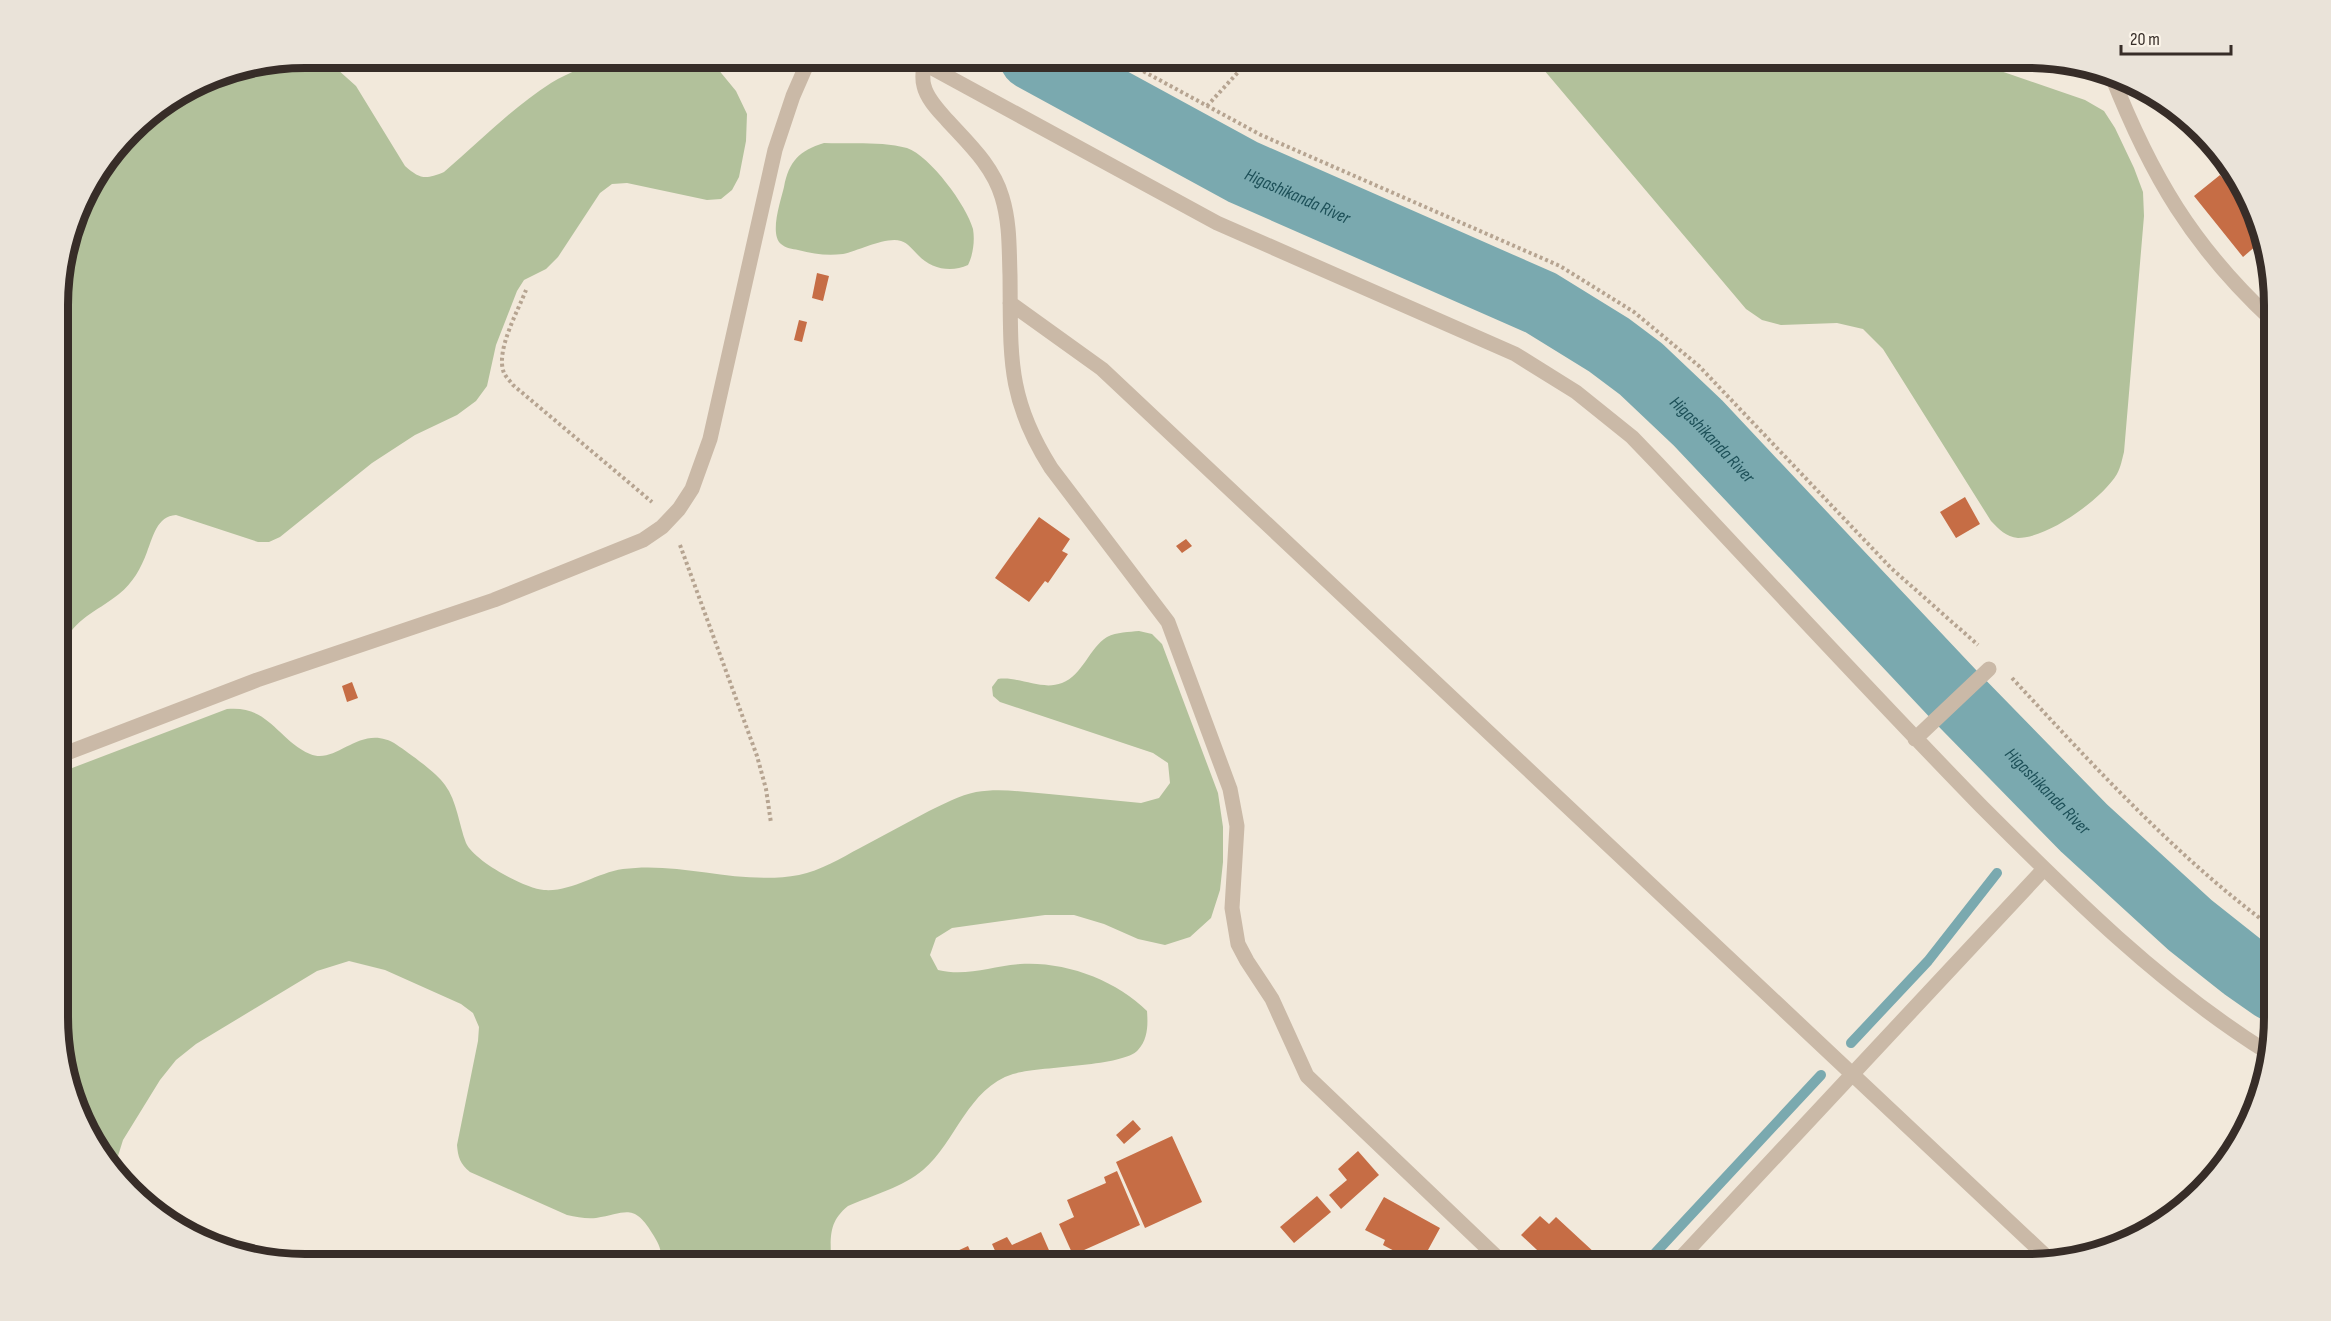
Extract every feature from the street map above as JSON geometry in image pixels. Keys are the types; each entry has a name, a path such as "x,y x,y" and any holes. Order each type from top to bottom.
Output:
{"street":[{"path":"68,753 257,680 494,600 643,540 679,510 692,489 710,439 775,150 783,123 806,68"},
{"path":"920,68 923,86 935,107 987,163 999,187 1007,213 1010,353 1014,384 1022,413 1035,442 1051,468 1168,622 1230,789 1237,826 1232,908 1239,944 1247,961 1272,999 1307,1076 1494,1254"},
{"path":"933,68 1208,219 1515,354 1576,392 1605,414 1651,457 1919,735 2044,869 2152,969 2210,1014 2261,1048"},
{"path":"2116,85 2138,141 2160,183 2216,263 2264,312"},
{"path":"1010,303 1102,369 2042,1253"},
{"path":"1919,735 1993,665"},
{"path":"1684,1254 2044,869"}],"path":[{"path":"495,68 517,68"},
{"path":"1137,68 1261,135 1560,266 1634,312 1699,366 1891,568 1993,665 2118,792 2222,888 2264,920"},
{"path":"1207,106 1241,68"},
{"path":"526,290 504,347 502,360 505,374 513,385 670,518 757,756 766,789 771,823"}],"green space":[{"path":"289,68 334,68 356,86 405,166 419,176 427,177 444,172 509,114 551,83 582,68 717,68 736,91 747,114 746,141 739,177 732,190 721,199 707,200 627,183 612,184 600,193 558,257 546,269 524,280 517,291 496,345 487,386 476,401 457,415 415,435 372,463 280,537 269,542 258,542 176,515 164,519 157,528 136,575 124,590 83,619 68,636 68,289 72,258 80,228 99,186 126,148 148,126 173,107 228,80 258,72"},
{"path":"1542,68 1992,68 2085,100 2104,111 2115,128 2143,192 2144,216 2124,452 2120,466 2110,484 2099,495 2073,515 2044,532 2018,538 2003,532 1991,521 1883,349 1863,329 1837,323 1781,325 1762,320 1746,309"},
{"path":"824,143 897,146 907,148 926,161 956,195 969,219 974,238 968,265 948,269 929,264 906,243 895,240 831,255 804,251 781,244 776,233 776,225 789,170 796,158"},
{"path":"1139,631 1152,634 1162,644 1218,793 1223,827 1223,862 1220,890 1211,918 1190,937 1165,945 1138,939 1104,924 1074,915 1045,915 952,928 936,938 930,955 938,970 969,972 1010,965 1037,964 1072,969 1105,982 1120,990 1147,1011 1146,1037 1138,1050 1116,1060 1025,1071 998,1081 973,1103 945,1145 923,1170 897,1186 848,1206 841,1212 833,1225 831,1254 661,1254 657,1241 645,1223 634,1214 628,1212 592,1218 567,1215 470,1172 460,1160 457,1145 478,1041 479,1027 473,1013 461,1004 385,970 349,961 317,971 196,1044 176,1060 160,1080 123,1140 118,1156 120,1166 107,1148 92,1121 80,1093 72,1063 68,1032 68,770 227,709 241,709 263,718 299,748 310,754 320,756 330,754 361,740 372,738 384,739 397,745 416,758 445,785 452,798 466,843 471,850 500,872 535,888 554,890 613,871 645,867 755,878 777,878 799,875 830,864 929,811 958,797 976,792 1012,791 1141,803 1159,798 1170,783 1168,763 1153,753 1000,702 993,696 992,687 998,679 1014,679 1046,685 1062,683 1081,668 1101,642 1119,633"}],"building":[{"path":"2220,175 2237,195 2251,228 2256,246 2243,257 2194,196"},
{"path":"817,273 829,276 823,301 812,298"},
{"path":"799,320 807,322 802,342 794,340"},
{"path":"1965,497 1980,524 1956,538 1940,512"},
{"path":"1039,517 1070,539 1062,551 1068,554 1048,583 1045,581 1029,602 995,578"},
{"path":"1186,539 1192,546 1182,553 1176,546"},
{"path":"352,682 358,698 347,702 342,686"},
{"path":"1133,1120 1141,1129 1124,1144 1116,1135"},
{"path":"1172,1136 1202,1202 1145,1228 1116,1162"},
{"path":"1358,1151 1379,1175 1341,1209 1329,1195 1347,1180 1338,1169"},
{"path":"1117,1171 1140,1225 1073,1254 1059,1224 1074,1217 1067,1200 1106,1183 1104,1177"},
{"path":"1317,1196 1331,1212 1294,1243 1280,1227"},
{"path":"1384,1197 1440,1228 1426,1254 1409,1254 1404,1251 1400,1254 1383,1245 1385,1240 1365,1230"},
{"path":"1540,1216 1549,1224 1556,1217 1596,1254 1567,1254 1564,1251 1561,1254 1541,1254 1521,1235"},
{"path":"1041,1232 1051,1254 996,1254 992,1244 1007,1237 1012,1245"},
{"path":"968,1246 972,1254 951,1254"}],"waterway":[{"name":"Higashikanda River","path":"1052,68 1243,172 1541,303 1609,345 1641,369 1698,423 1957,698 2084,828 2190,925 2264,982"},
{"path":"1851,1043 1928,961 1997,873"},
{"path":"1654,1254 1821,1075"}]}
